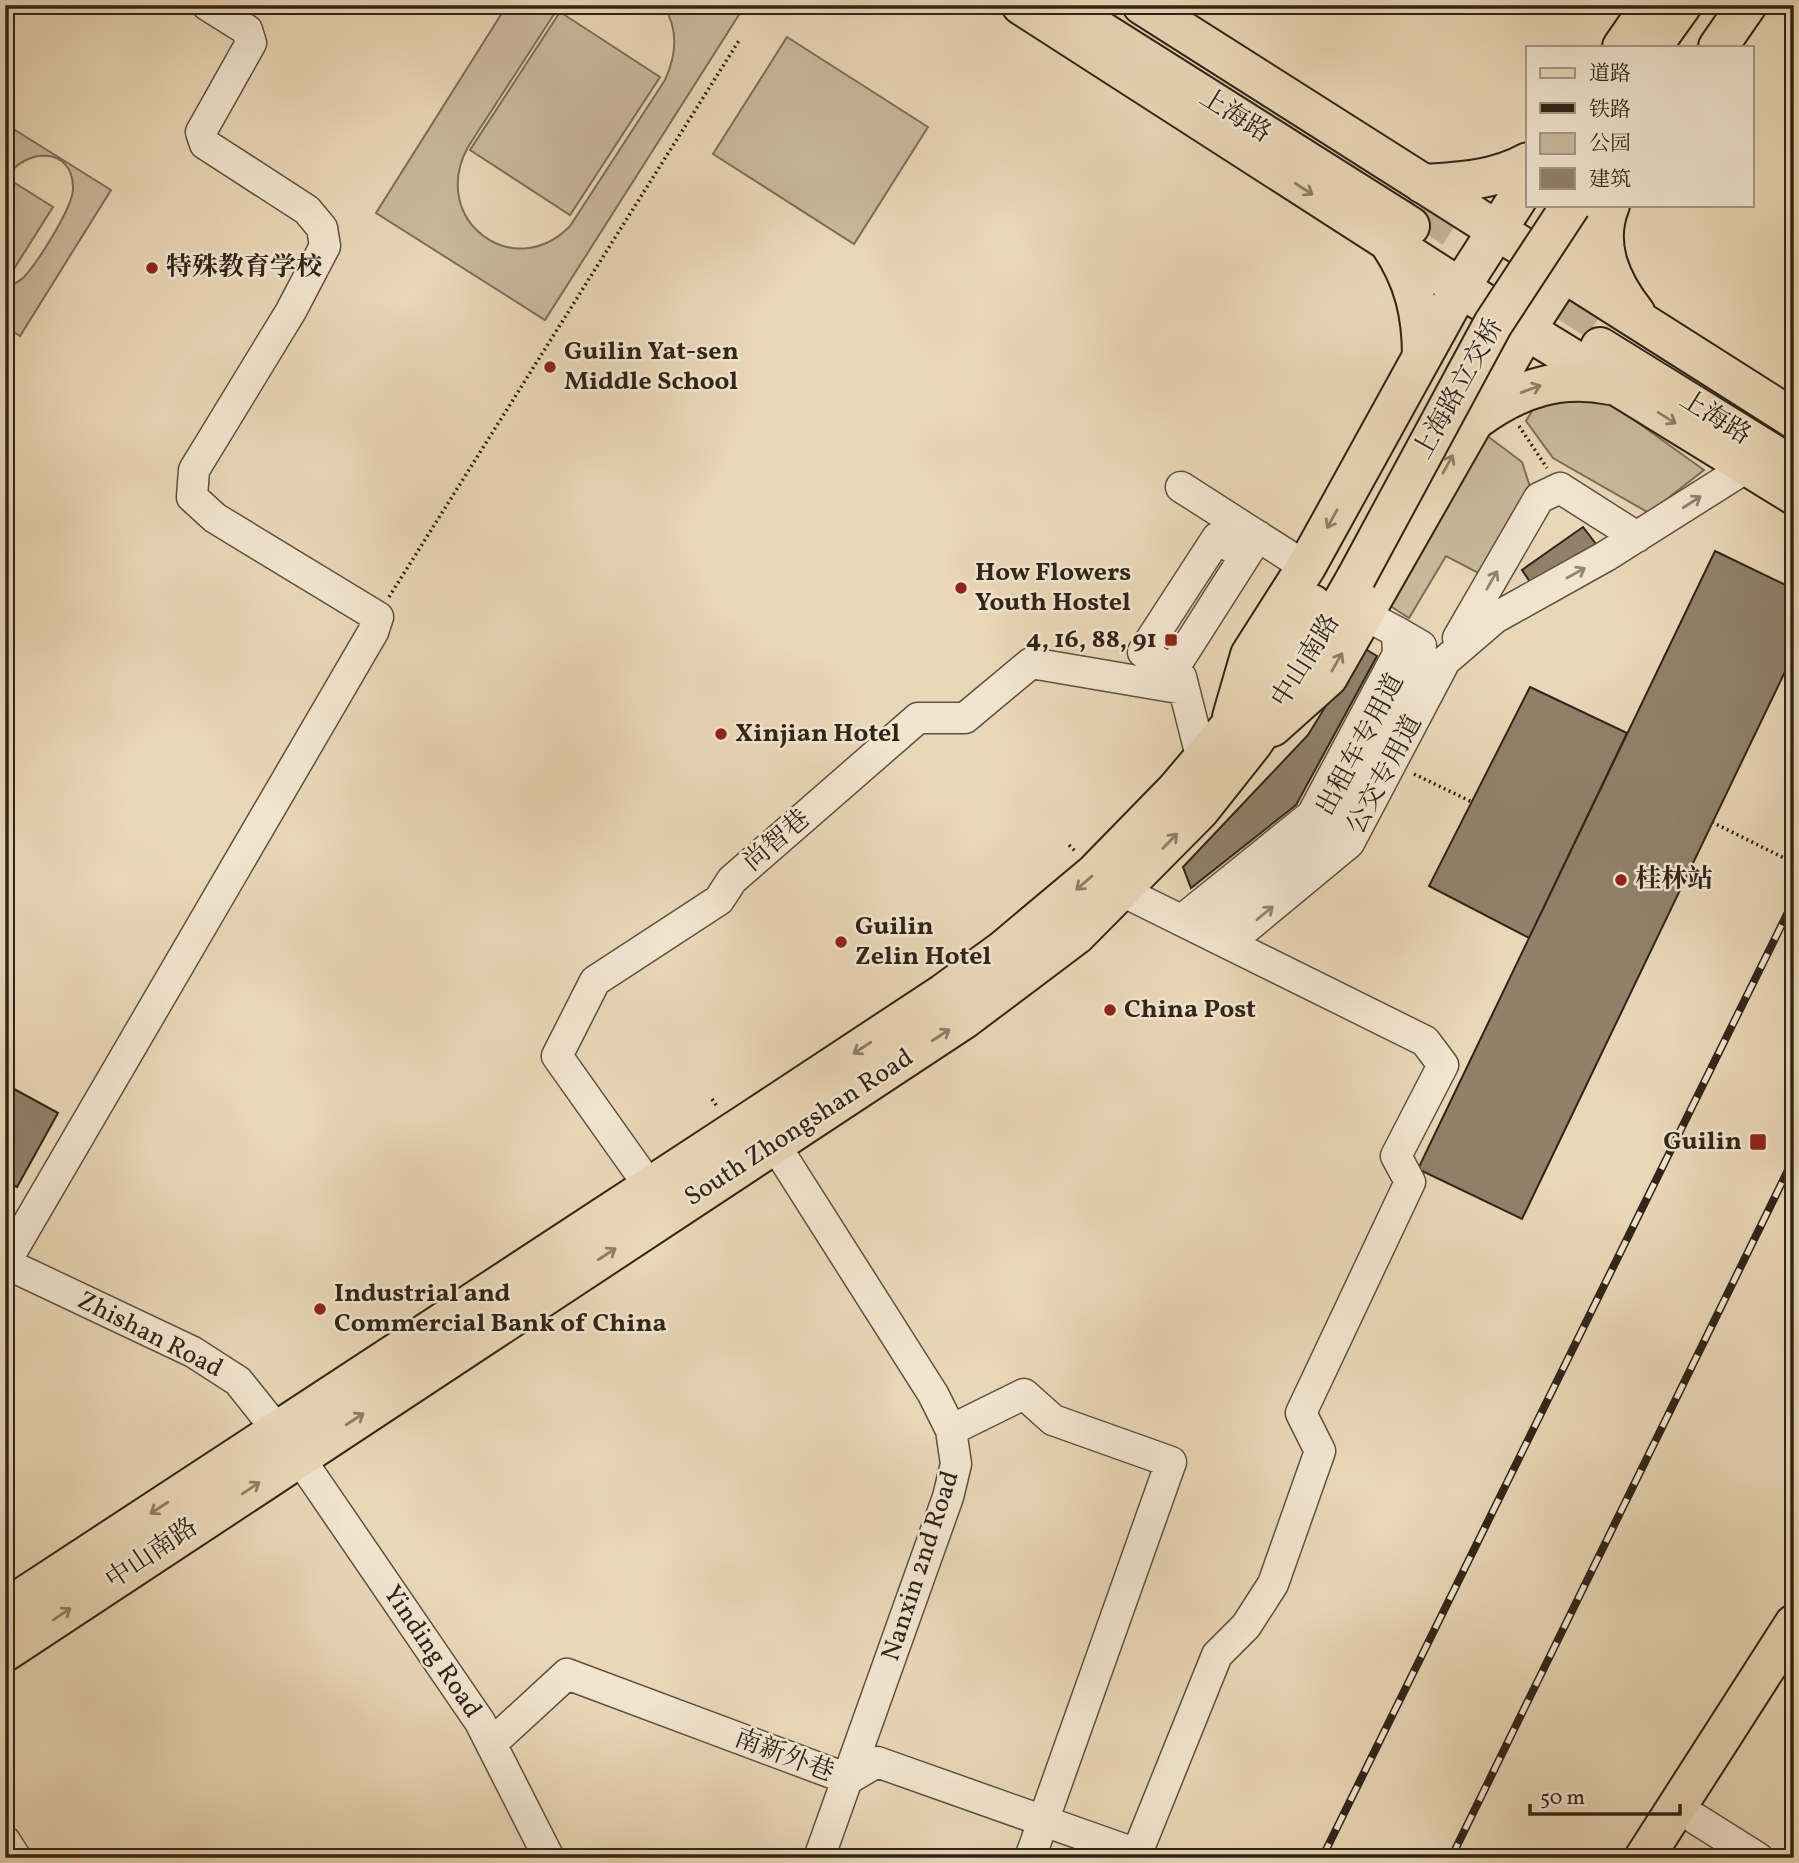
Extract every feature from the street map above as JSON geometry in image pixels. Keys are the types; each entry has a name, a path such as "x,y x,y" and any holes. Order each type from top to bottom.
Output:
{"main road":[{"path":"1021,5 1411,215 1496,229 1562,271 1617,333 1794,419"},
{"name":"上海路","path":"1060,5 1411,215"},
{"path":"1100,5 1411,215"},
{"path":"1623,46 1651,5"},
{"path":"1653,46 1682,5"},
{"path":"1682,46 1711,5"},
{"path":"1719,46 1747,5"},
{"path":"1146,6 1411,215 1460,288 1794,495"},
{"path":"1411,215 1465,182 1516,169 1526,163"},
{"path":"1241,734 1250,655 1332,571 1422,357 1460,288 1526,185"},
{"name":"上海路立交桥","path":"1332,571 1474,311 1543,206"},
{"name":"上海路立交桥","path":"1332,571 1570,206"},
{"path":"1241,734 1328,677 1404,637 1472,422 1562,271 1608,206"},
{"path":"1609,206 1605,217 1603,247 1620,294 1617,333"},
{"path":"1411,215 1408,270 1419,311 1422,357"},
{"name":"上海路","path":"1617,333 1794,444"},
{"name":"上海路","path":"1617,333 1794,467"},
{"path":"1472,422 1504,399 1537,386 1590,381 1616,386"},
{"name":"中山南路","path":"1241,734 1305,667 1332,571"},
{"name":"South Zhongshan Road","path":"288,1443 650,1187 944,993 1002,951 1096,873 1202,760 1241,734"},
{"name":"South Zhongshan Road","path":"288,1443 775,1145 1012,985 1076,935 1200,810 1241,734"},
{"name":"中山南路","path":"5,1609 288,1443"},
{"name":"中山南路","path":"5,1652 288,1443"},
{"path":"1644,1858 1794,1625"},
{"path":"1672,1858 1794,1661"}],"street":[{"path":"5,1263 271,810 373,632 378,617 215,518 192,498 194,470 326,246 322,228 307,210 205,144 201,132 251,43 247,30 207,5"},
{"path":"1125,888 1193,918 1312,815 1398,654 1404,637 1539,498 1560,488 1637,537 1746,467"},
{"path":"1181,487 1245,546 1332,571"},
{"name":"公交专用道","path":"1193,918 1233,939 1349,844 1404,637 1495,618 1637,537"},
{"path":"1202,760 1171,674 1245,546"},
{"name":"尚智巷","path":"650,1187 557,1056 595,981 719,900 732,880 918,718 965,718 1031,663 1171,674"},
{"path":"1125,888 1425,1041 1443,1065 1396,1156 1410,1182 1301,1413 1320,1451 1273,1584 1246,1626 1217,1655 1136,1856"},
{"name":"Nanxin 2nd Road","path":"775,1145 909,1352 951,1430 956,1464 948,1497 819,1858"},
{"name":"Zhishan Road","path":"5,1263 193,1352 238,1381 288,1443"},
{"path":"951,1430 1024,1394 1053,1420 1171,1462 1030,1858"},
{"name":"Yinding Road","path":"288,1443 480,1722 550,1858"},
{"name":"南新外巷","path":"491,1744 567,1674 848,1779 877,1762 1136,1856"},
{"path":"1696,1819 1758,1858"},
{"path":"5,1841 16,1858"}],"path":[{"path":"378,617 740,39"},
{"path":"1519,426 1560,488"},
{"path":"1712,822 1794,863"}],"green space":[{"path":"507,5 560,5 468,147 459,174 459,198 468,219 483,236 503,246 525,248 548,242 570,226 665,80 672,62 674,33 663,5 735,5 742,10 545,320 376,213"},
{"path":"560,12 660,77 570,215 470,150"},
{"path":"787,37 928,127 854,244 713,154"},
{"path":"7,125 111,190 20,336 5,326 5,287 22,279 37,260 68,208 73,188 71,174 65,164 57,158 46,156 24,161 5,179"},
{"path":"15,183 53,207 5,283 5,198"},
{"path":"1592,390 1704,470 1649,513 1553,458 1526,421 1543,393"},
{"path":"1478,429 1522,462 1533,496 1486,577 1446,556 1409,618 1381,600"}],"building":[{"path":"1583,527 1596,544 1534,588 1522,570"},
{"name":"桂林站","path":"1715,551 1794,589 1794,653 1522,1219 1418,1169"},
{"path":"1362,647 1377,656 1296,805 1191,888 1183,867 1308,735"},
{"path":"1530,687 1627,733 1529,938 1429,886"},
{"path":"5,1084 58,1113 17,1187 5,1180"}],"tunnel":[{"path":"1421,208 1610,330"}],"railway":[{"path":"1322,1858 1794,900"},
{"path":"1451,1858 1794,1158"}],"place":[{"name":"特殊教育学校","path":"152,268"},
{"name":"Guilin Yat-sen Middle School","path":"550,367"},
{"name":"How Flowers Youth Hostel","path":"961,588"},
{"name":"4, 16, 88, 91","path":"1171,640"},
{"name":"Xinjian Hotel","path":"721,734"},
{"name":"桂林站","path":"1621,880"},
{"name":"Guilin Zelin Hotel","path":"841,942"},
{"name":"China Post","path":"1110,1010"},
{"name":"Guilin","path":"1758,1142"},
{"name":"Industrial and Commercial Bank of China","path":"320,1309"}]}
